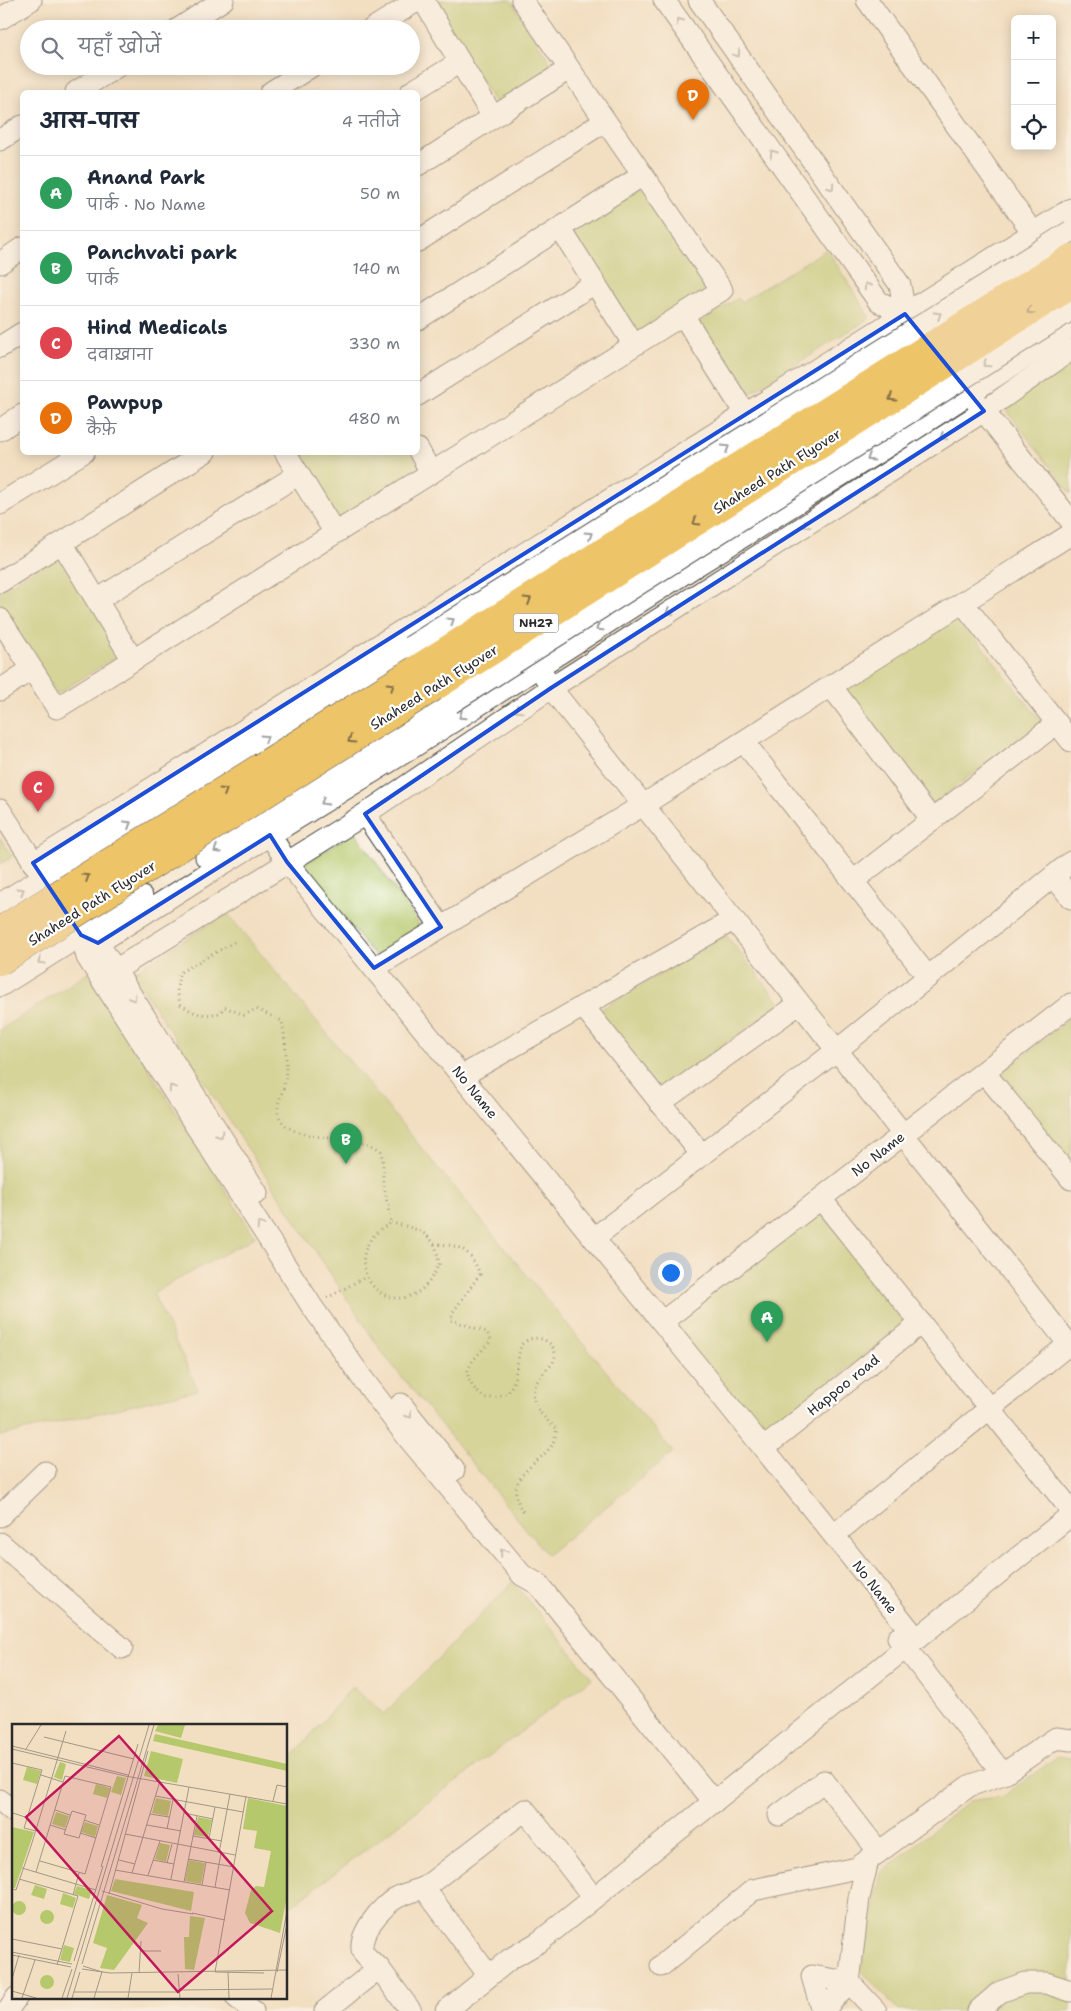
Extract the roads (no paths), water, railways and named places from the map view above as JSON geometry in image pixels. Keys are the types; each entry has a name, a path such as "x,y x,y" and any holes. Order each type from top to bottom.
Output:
{"highway":[{"name":"Shaheed Path Flyover","path":"0,931 1071,258"},
{"name":"Shaheed Path Flyover","path":"0,961 1071,285"}],"street":[{"path":"2,14 31,0"},
{"path":"192,20 223,0"},
{"path":"386,20 418,0"},
{"path":"423,0 493,117"},
{"path":"0,619 57,708 722,290 522,0"},
{"path":"664,0 879,302 905,314 1071,521"},
{"path":"699,0 900,285 905,314"},
{"path":"867,0 1033,233"},
{"path":"413,90 460,62"},
{"path":"420,164 569,69"},
{"path":"79,90 103,75"},
{"path":"274,90 298,75"},
{"path":"420,240 605,121"},
{"path":"0,140 20,127"},
{"path":"420,318 643,175"},
{"path":"0,904 38,870 746,414 1071,208"},
{"path":"560,228 634,346"},
{"path":"38,870 410,647 1071,231"},
{"path":"0,262 20,249"},
{"path":"420,394 595,283"},
{"path":"90,939 452,703 1071,310"},
{"path":"683,315 746,414"},
{"path":"0,986 90,939 270,835 910,432 1071,327"},
{"path":"0,347 20,334"},
{"path":"108,975 365,814 551,688 984,411 1071,350"},
{"path":"0,430 20,416"},
{"path":"420,452 432,472"},
{"path":"0,504 79,455"},
{"path":"0,582 200,455"},
{"path":"287,455 335,533"},
{"path":"97,600 299,474"},
{"path":"374,968 643,806 1071,534"},
{"path":"62,543 133,660"},
{"path":"963,603 1071,740"},
{"path":"540,666 551,688 643,806 902,1135 1068,1338 990,1408 834,1535"},
{"path":"0,690 32,669"},
{"path":"830,686 932,820"},
{"path":"854,881 1057,723"},
{"path":"744,742 928,977"},
{"path":"0,810 38,870 90,939 87,957 108,975 324,1299 368,1362 418,1427 533,1566 538,1584"},
{"path":"365,814 441,927"},
{"name":"No Name","path":"270,835 287,862 834,1535 1003,1774"},
{"path":"594,1238 836,1051 1071,862"},
{"path":"1054,876 1071,898"},
{"path":"462,1076 733,920"},
{"path":"108,975 311,1306 362,1378 408,1438 522,1574 538,1584 710,1797"},
{"path":"660,1102 799,1004"},
{"name":"No Name","path":"662,1322 1071,1004"},
{"path":"584,1006 702,1155"},
{"path":"984,1072 1071,1179"},
{"path":"446,2011 510,1959 539,1942 710,1797 1070,1507 821,1199"},
{"name":"Happoo road","path":"764,1448 921,1322"},
{"path":"0,1516 45,1472"},
{"path":"0,1543 122,1648"},
{"path":"661,1966 753,1890 857,1868 969,1786 1003,1774 1056,1738 1071,1740"},
{"path":"779,1815 824,1780 874,1856"},
{"path":"510,1959 531,1932 586,1888 710,1797"},
{"path":"0,1800 12,1810"},
{"path":"411,2011 378,1968 364,1954 361,1945 371,1922 396,1897 424,1888 524,1810 586,1888"},
{"path":"823,2011 849,1982 859,1898 874,1856"},
{"path":"424,1888 489,1976"},
{"path":"325,2011 378,1968"},
{"path":"823,2011 812,1976 849,1982 876,2011"},
{"path":"978,2011 1000,1992 1025,1983 1046,1983 1071,1991"},
{"path":"237,1998 253,2011"}],"place":[{"name":"Pawpup","path":"693,120"},
{"name":"Hind Medicals","path":"38,812"},
{"name":"Panchvati park","path":"346,1164"},
{"name":"Anand Park","path":"767,1342"}]}
